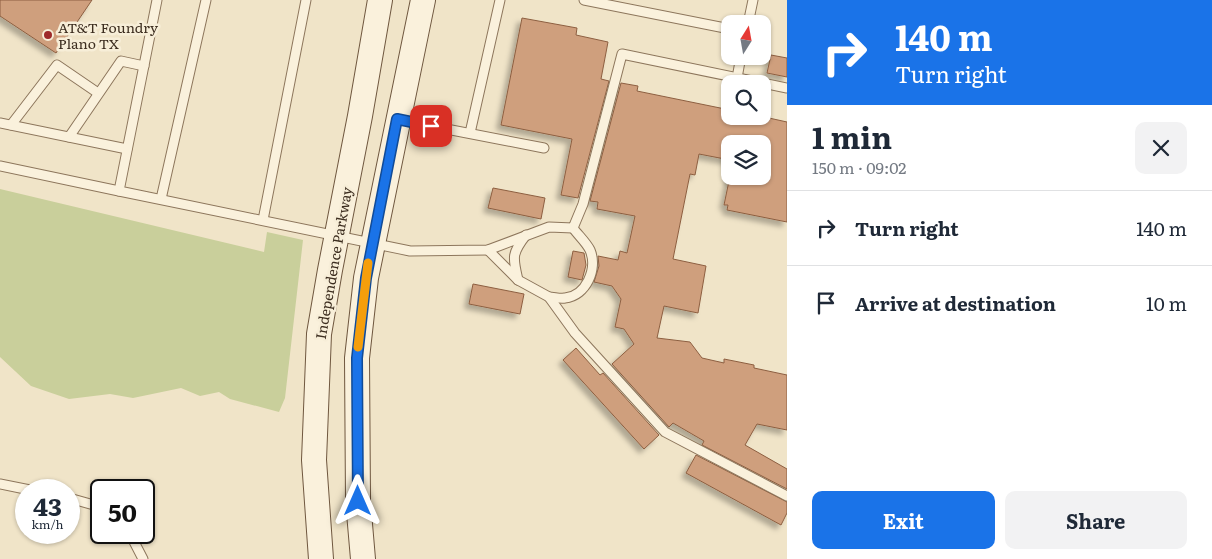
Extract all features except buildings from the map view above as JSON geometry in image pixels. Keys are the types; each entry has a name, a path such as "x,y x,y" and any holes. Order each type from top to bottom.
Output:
{"main road":[{"name":"Independence Parkway","path":"321,559 314,460 319,334 380,0"},
{"path":"363,559 358,501 357,358 366,278 397,119 423,0"}],"lane":[{"path":"119,191 157,0"},
{"path":"162,199 206,0"},
{"path":"263,220 306,0"},
{"path":"470,133 500,0"},
{"path":"584,0 721,27"},
{"path":"750,15 753,0"},
{"path":"573,228 584,204 622,54 723,75"},
{"path":"69,137 121,61 144,66"},
{"path":"12,125 57,65 98,93"},
{"path":"771,85 787,88"},
{"path":"397,119 544,148"},
{"path":"0,123 128,148"},
{"path":"0,166 410,251 488,250 549,227 573,228 590,250 592,270 581,292 566,298 549,297 518,280 488,250"},
{"path":"518,280 513,259 518,246 526,235"},
{"path":"549,297 575,333 665,432 787,496"},
{"path":"0,484 15,487"},
{"path":"135,544 143,559"}],"green space":[{"path":"0,189 264,252 267,232 303,240 285,398 279,412 230,399 219,392 200,396 181,388 133,398 110,394 69,399 31,386 0,357"}],"slow traffic":[{"path":"358,347 368,263"}],"place":[{"name":"AT&T Foundry Plano TX","path":"48,35"}],"route":[{"path":"358,501 357,358 366,278 397,119 431,126"}]}
